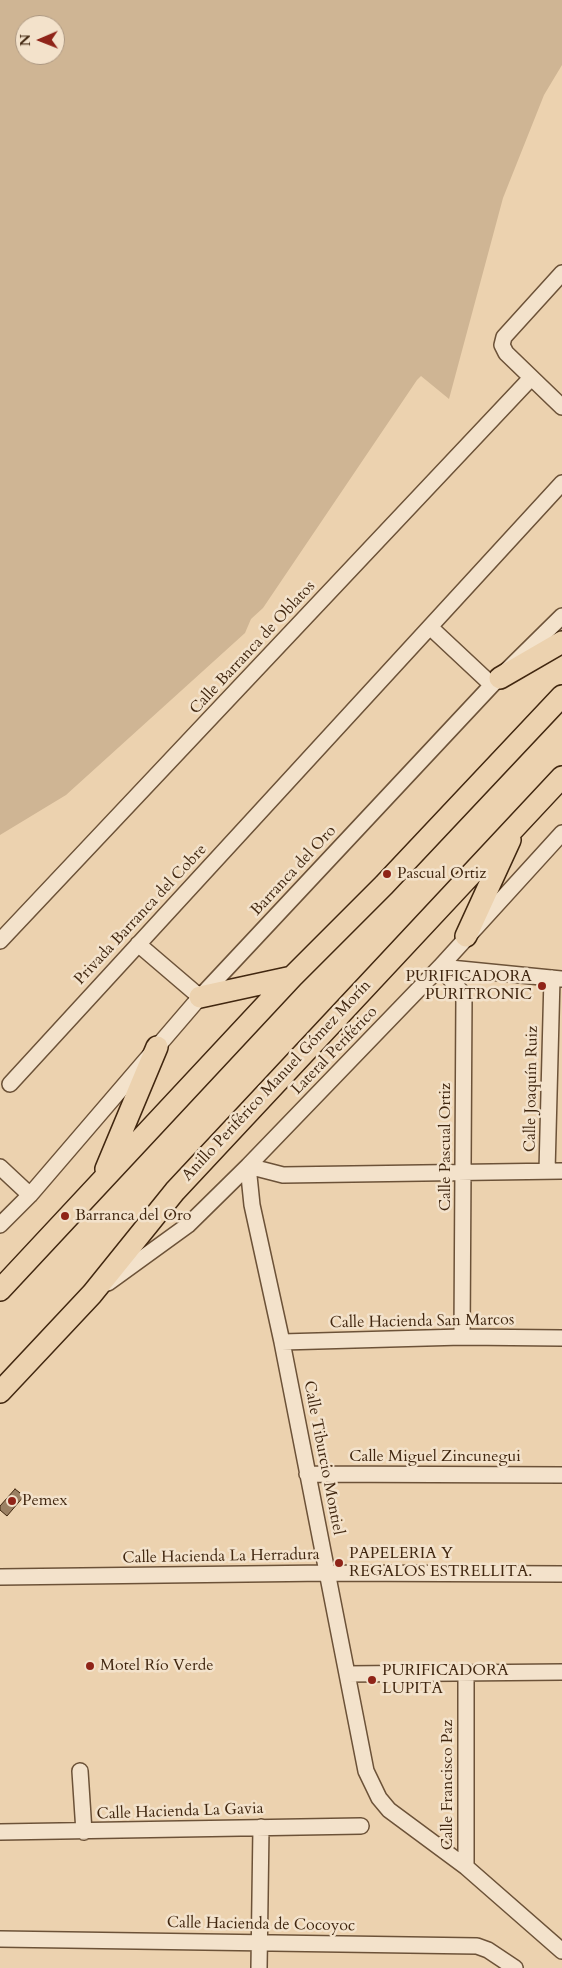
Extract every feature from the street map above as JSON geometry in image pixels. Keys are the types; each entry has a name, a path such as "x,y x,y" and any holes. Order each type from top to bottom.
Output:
{"highway":[{"path":"496,682 562,642"},
{"path":"0,1290 292,977 384,885 562,696"},
{"name":"Anillo Periférico Manuel Gómez Morín","path":"0,1392 92,1294 175,1191 562,777"},
{"path":"466,936 518,823"},
{"path":"200,997 292,977"},
{"path":"100,1184 157,1047"}],"street":[{"path":"562,273 504,337 502,345 506,353 562,407"},
{"name":"Calle Barranca de Oblatos","path":"0,941 531,378"},
{"name":"Privada Barranca del Cobre","path":"10,1084 562,483"},
{"name":"Barranca del Oro","path":"0,1225 30,1194 200,997 496,682 562,616"},
{"path":"430,627 496,682"},
{"name":"Lateral Periférico","path":"92,1294 188,1225 248,1166 440,967 466,936 562,833"},
{"path":"138,944 200,997"},
{"path":"440,967 557,979"},
{"name":"Calle Pascual Ortiz","path":"440,967 464,995 462,1337"},
{"name":"Calle Joaquín Ruiz","path":"555,1171 557,979"},
{"path":"248,1166 283,1175 463,1174 555,1171"},
{"name":"Calle Tiburcio Montiel","path":"248,1166 252,1205 282,1342 366,1771 379,1798 389,1810 466,1867 562,1951"},
{"path":"0,1167 30,1194"},
{"name":"Calle Hacienda San Marcos","path":"282,1342 462,1337 562,1338"},
{"name":"Calle Miguel Zincunegui","path":"307,1474 562,1475"},
{"name":"Calle Hacienda La Herradura","path":"0,1577 328,1573 562,1574"},
{"path":"347,1674 562,1672"},
{"name":"Calle Francisco Paz","path":"466,1673 466,1867"},
{"path":"80,1771 84,1832"},
{"name":"Calle Hacienda La Gavia","path":"0,1832 362,1826"},
{"path":"260,1968 261,1827"},
{"name":"Calle Hacienda de Cocoyoc","path":"0,1939 477,1946 488,1950 514,1968"}],"shaded area":[{"path":"0,0 562,0 562,65 544,95 503,198 449,399 421,376 417,380 263,608 251,619 245,633 66,795 0,835"}],"building":[{"name":"Pemex","path":"15,1489 24,1496 7,1516 0,1510 0,1506"}],"place":[{"name":"Pascual Ortiz","path":"387,874"},
{"name":"PURIFICADORA PURITRONIC","path":"542,986"},
{"name":"Barranca del Oro","path":"65,1216"},
{"name":"Pemex","path":"12,1501"},
{"name":"PAPELERIA Y REGALOS ESTRELLITA.","path":"339,1563"},
{"name":"Motel Río Verde","path":"90,1666"},
{"name":"PURIFICADORA LUPITA","path":"372,1680"}]}
